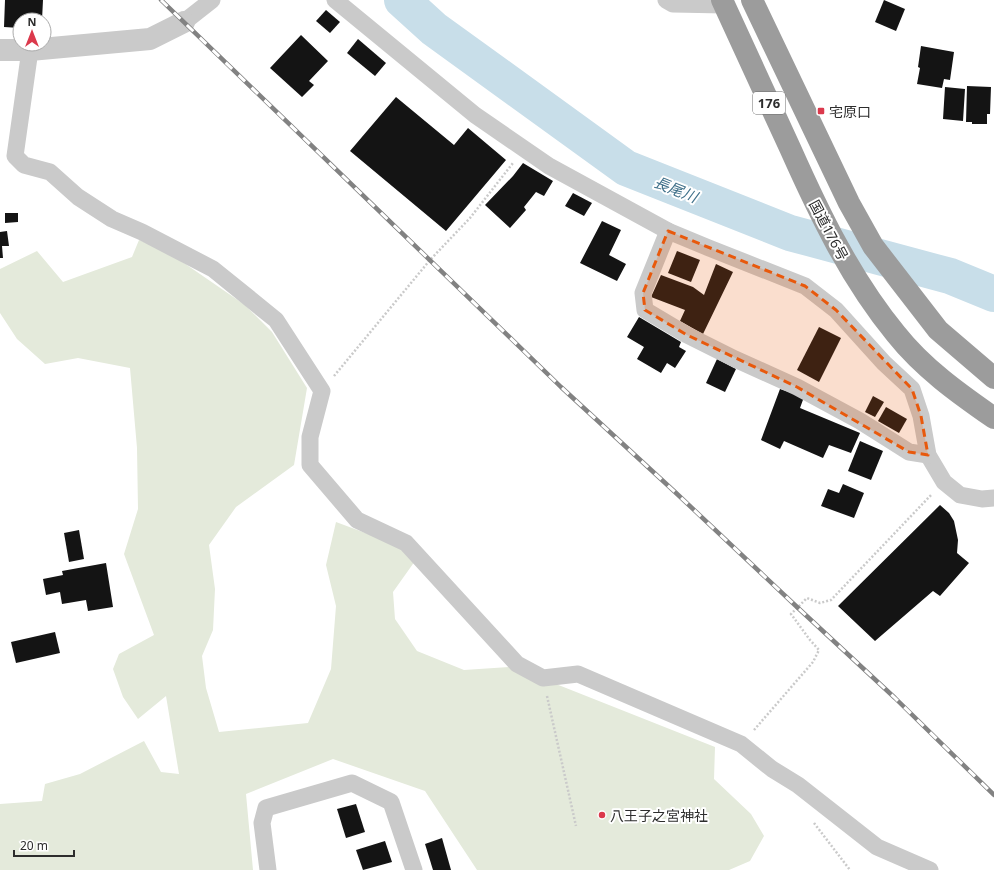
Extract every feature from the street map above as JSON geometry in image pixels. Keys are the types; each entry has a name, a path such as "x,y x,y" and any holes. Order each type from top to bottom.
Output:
{"highway":[{"name":"176","path":"752,0 849,203 873,246 938,330 994,378"},
{"name":"国道176号","path":"723,2 816,206 841,253 874,305 896,335 922,362 955,391 994,418"}],"street":[{"path":"52,48 150,39 184,22 212,0"},
{"path":"336,0 475,115 525,148 548,166 668,231 805,286 836,310 884,363 912,389 922,416 928,455 944,482 960,495 982,499 994,498"},
{"path":"666,0 673,4 723,2"},
{"path":"0,50 12,50"},
{"path":"30,52 15,156 24,165 50,172 78,197 112,219 142,232 213,269 276,320 322,391 310,437 310,465 357,520 406,543 517,664 542,678 578,674 741,744 772,769 798,785 877,847 930,870"},
{"path":"668,231 643,293 645,310 687,335 735,359 797,386 860,421 909,452 928,455"},
{"path":"268,870 262,823 266,808 352,784 391,802 414,870"}],"path":[{"path":"322,391 430,260 470,218 525,148"},
{"path":"741,744 813,662 819,650 791,614 807,598 820,603 831,600 944,482"},
{"path":"542,678 576,826"}],"highlighted area":[{"path":"668,231 805,286 836,310 912,389 921,416 928,455 909,452 797,387 687,335 645,310 643,293"}],"green space":[{"path":"139,240 168,252 245,305 272,332 307,388 294,465 236,507 209,545 215,589 213,630 202,656 206,688 219,732 308,723 331,669 336,606 326,565 336,522 403,547 415,561 393,592 395,619 417,651 464,670 509,667 715,747 714,779 751,814 764,836 750,861 729,870 477,870 425,791 333,759 246,794 253,870 0,870 0,804 42,801 45,784 80,774 144,741 161,772 179,774 166,696 138,719 123,697 113,669 119,654 154,635 124,554 138,509 137,448 130,368 78,358 45,364 17,339 0,313 0,269 37,251 63,282 132,257"}],"building":[{"path":"5,0 43,0 42,12 12,12 12,28 4,27"},
{"path":"884,0 905,9 896,31 875,22"},
{"path":"326,10 340,22 330,33 316,21"},
{"path":"301,35 328,61 309,81 314,85 302,97 270,68"},
{"path":"358,39 386,63 375,76 347,53"},
{"path":"921,46 954,52 950,80 944,79 942,88 917,84 920,68 918,67"},
{"path":"967,86 991,87 990,114 987,114 987,124 972,124 972,122 966,122"},
{"path":"945,87 965,89 963,121 943,119"},
{"path":"396,97 454,145 468,128 506,160 446,231 350,151"},
{"path":"523,163 553,181 544,196 536,192 524,207 526,210 510,228 485,205 513,176"},
{"path":"573,193 592,203 584,216 565,206"},
{"path":"5,213 18,213 18,222 5,223"},
{"path":"602,221 621,230 609,255 626,264 617,281 580,263"},
{"path":"7,231 9,246 2,246 3,258 0,258 0,232"},
{"path":"677,251 700,260 691,282 668,273"},
{"path":"716,264 733,272 703,334 680,321 685,310 651,297 661,275 693,287 704,295"},
{"path":"639,317 681,342 679,347 686,351 675,368 667,363 661,373 637,359 644,347 627,337"},
{"path":"819,327 841,338 819,382 797,370"},
{"path":"717,359 736,369 725,392 706,383"},
{"path":"780,389 804,397 800,408 860,433 851,453 829,445 823,458 784,441 780,449 761,440"},
{"path":"873,396 884,402 875,417 865,412"},
{"path":"886,407 907,419 899,433 878,421"},
{"path":"860,441 883,451 871,480 848,471"},
{"path":"843,484 864,493 854,518 821,506 828,489 839,493"},
{"path":"940,505 949,513 954,521 958,540 957,553 969,563 940,596 933,591 875,641 838,606"},
{"path":"79,530 84,559 69,562 64,533"},
{"path":"106,563 113,607 88,611 86,600 62,604 60,592 46,595 43,579 63,575 62,571"},
{"path":"55,632 60,653 16,663 11,642"},
{"path":"356,804 365,832 346,838 337,809"},
{"path":"442,838 451,870 433,870 425,844"},
{"path":"385,841 392,862 363,870 356,850"}],"waterway":[{"name":"長尾川","path":"402,0 434,29 626,168 790,233 950,276 994,294"}],"railway":[{"path":"161,0 561,387 895,698 994,795"}],"place":[{"name":"宅原口","path":"821,111"},
{"name":"八王子之宮神社","path":"602,815"}]}
